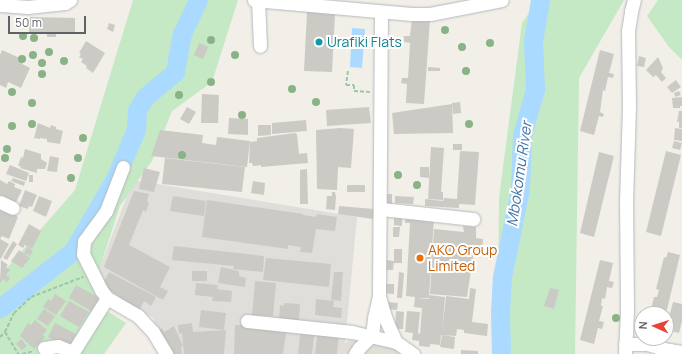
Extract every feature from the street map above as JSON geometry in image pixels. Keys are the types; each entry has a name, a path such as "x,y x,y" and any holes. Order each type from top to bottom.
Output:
{"street":[{"path":"0,5 28,7 65,3 70,0"},
{"path":"254,0 381,12 430,14 502,0"},
{"path":"258,0 260,46"},
{"path":"634,0 628,31 629,108 626,202 627,311 625,349 647,344 663,352 682,352"},
{"path":"355,354 359,348 372,336 374,318 379,298 381,209 381,12"},
{"path":"123,167 106,211 84,241 82,254 107,298 138,316 153,332 166,354"},
{"path":"0,202 12,208"},
{"path":"381,209 474,219"},
{"path":"44,348 58,346 73,352 107,298"},
{"path":"379,298 386,320 396,342"},
{"path":"247,321 325,328 372,336 396,342 413,354"}],"path":[{"path":"348,71 346,84 354,85 354,91 381,93"},
{"path":"0,337 5,332 14,313 31,297 92,274"},
{"path":"5,332 18,354"}],"shaded area":[{"path":"133,180 357,217 344,354 169,354 153,318 95,280"},
{"path":"349,340 415,348 416,354 334,354"}],"green space":[{"path":"133,0 238,0 212,82 172,111 152,161 120,206 100,267 102,283 94,325 66,354 0,354 0,276 75,190"},
{"path":"538,0 624,0 579,78 575,354 493,354 498,301 499,198 522,23"},
{"path":"658,0 682,0 682,60 669,47 647,16"},
{"path":"104,309 126,323 104,354 77,354"}],"water":[{"path":"352,28 365,29 362,68 350,67"}],"building":[{"name":"Urafiki Flats","path":"307,12 335,14 332,72 304,71"},
{"path":"30,17 75,18 75,33 61,33 56,34 56,37 47,37 47,34 29,32"},
{"path":"412,19 430,20 424,104 406,103 407,84 401,83 402,78 408,78 410,43 404,42 404,36 410,36"},
{"path":"109,23 115,25 113,32 107,29"},
{"path":"86,41 105,53 93,73 86,68 87,66 81,62 83,59 79,57 81,54 79,53"},
{"path":"199,43 208,47 203,59 194,55"},
{"path":"2,50 24,60 22,64 30,68 21,88 8,82 6,88 0,85 0,55"},
{"path":"600,50 614,54 609,73 614,74 613,78 608,77 605,91 603,90 600,112 604,114 603,117 599,116 594,135 580,131"},
{"path":"639,56 646,58 644,67 637,66"},
{"path":"658,57 663,68 661,72 666,78 662,82 656,75 653,77 646,70"},
{"path":"428,67 440,68 440,71 428,71"},
{"path":"676,80 681,87 672,93 667,87"},
{"path":"679,91 681,95 675,97 674,93"},
{"path":"202,94 219,95 218,123 201,123"},
{"path":"682,97 682,106 680,106 680,108 673,108 672,98"},
{"path":"460,102 461,113 453,114 452,103"},
{"path":"452,104 453,133 394,134 392,113"},
{"path":"187,107 196,112 189,124 180,119"},
{"path":"369,107 371,123 327,126 326,110"},
{"path":"679,111 682,111 682,128 679,128 679,122 677,122"},
{"path":"229,118 248,119 248,135 228,134"},
{"path":"306,120 307,131 272,134 272,123"},
{"path":"38,123 50,128 51,125 56,127 56,129 63,131 60,144 47,142 47,139 34,138"},
{"path":"258,125 271,125 271,135 258,136"},
{"path":"340,128 354,129 351,168 338,167 337,190 317,189 316,130"},
{"path":"675,128 682,129 682,141 674,140"},
{"path":"160,130 203,135 202,143 216,145 217,137 250,141 247,167 151,156"},
{"path":"297,134 299,154 307,153 308,163 261,167 261,165 253,166 252,163 249,163 250,142 257,141 257,138"},
{"path":"674,141 682,143 680,150 672,148"},
{"path":"453,144 462,144 462,150 453,150"},
{"path":"431,147 444,148 441,192 443,192 443,200 428,199"},
{"path":"25,149 41,154 41,159 47,163 45,169 37,169 37,173 18,166 21,157 23,158"},
{"path":"460,151 479,152 475,205 459,204 459,208 425,206 425,199 443,201 444,198 457,199"},
{"path":"666,151 681,155 661,236 646,232"},
{"path":"599,152 614,156 594,237 580,233"},
{"path":"50,156 59,158 57,172 47,171"},
{"path":"165,158 245,167 242,192 162,184"},
{"path":"10,165 29,173 26,181 6,174"},
{"path":"420,167 429,167 429,178 420,177"},
{"path":"144,168 160,172 154,192 139,189"},
{"path":"307,169 308,204 300,204 300,170"},
{"path":"29,175 33,175 33,182 29,182"},
{"path":"13,178 25,182 24,186 11,181"},
{"path":"0,180 7,184 9,181 15,184 14,187 22,190 15,204 0,198"},
{"path":"253,181 265,183 264,195 251,193"},
{"path":"347,185 365,185 365,192 347,192"},
{"path":"25,190 37,195 32,207 29,206 28,209 19,206"},
{"path":"134,191 149,194 147,201 149,203 146,212 143,210 129,245 170,267 160,287 168,291 163,300 104,267"},
{"path":"332,192 335,192 336,197 335,210 326,209 327,196 332,196"},
{"path":"385,194 392,194 392,205 385,205"},
{"path":"39,196 52,201 46,217 33,211"},
{"path":"173,196 206,201 204,216 170,211"},
{"path":"395,196 414,197 413,204 395,203"},
{"path":"207,200 303,214 301,229 303,215 316,217 317,214 337,217 335,231 316,229 312,253 300,252 301,247 288,245 288,249 202,237"},
{"path":"339,206 374,209 373,219 338,214"},
{"path":"0,209 19,210 16,216 18,217 9,239 2,236 0,239"},
{"path":"394,216 402,216 402,226 394,225"},
{"path":"406,217 434,218 429,295 445,297 442,332 446,296 469,299 470,288 476,289 472,322 488,324 487,336 464,333 464,330 457,329 456,336 441,335 440,345 430,344 430,347 419,346 419,341 412,340 413,333 405,332 407,311 420,312 418,333 420,334 422,308 414,307 415,297 406,296 410,223 405,223"},
{"path":"29,224 41,231 32,249 25,245 23,248 18,245"},
{"path":"463,226 476,227 476,238 483,239 482,252 474,251 467,297 430,294 434,229 464,232"},
{"path":"393,227 400,227 399,237 393,237"},
{"path":"0,239 9,244 0,260"},
{"path":"13,241 17,244 7,260 3,258"},
{"path":"174,246 264,256 263,272 233,269 234,266 172,260"},
{"path":"27,247 33,251 30,256 24,253"},
{"path":"394,249 402,249 402,263 394,263"},
{"path":"19,250 30,258 22,268 11,261"},
{"path":"668,252 680,255 668,306 652,306 654,297 657,297 659,290 656,289 664,257 666,258"},
{"path":"266,258 331,264 329,287 263,280"},
{"path":"1,260 8,265 6,267 10,270 6,275 10,278 7,282 3,279 0,283"},
{"path":"386,260 394,261 393,270 385,270"},
{"path":"600,260 613,263 609,281 614,282 612,288 607,287 605,299 602,298 601,306 603,306 599,321 604,322 602,329 598,328 594,344 580,340"},
{"path":"221,267 239,271 239,276 246,278 245,287 218,283"},
{"path":"192,271 207,271 207,281 192,281"},
{"path":"109,272 156,297 151,306 144,301 139,311 102,285"},
{"path":"334,272 343,272 341,301 331,300"},
{"path":"399,272 404,273 402,298 397,298"},
{"path":"255,281 276,283 273,316 252,315"},
{"path":"196,283 218,285 217,289 232,291 231,302 212,301 213,297 195,295"},
{"path":"385,284 394,284 394,294 385,293"},
{"path":"76,285 99,298 91,311 69,298"},
{"path":"550,288 559,290 554,309 544,306"},
{"path":"55,294 66,301 56,315 43,307 48,299 51,301"},
{"path":"316,299 334,301 333,307 342,308 341,318 315,315"},
{"path":"69,301 89,312 79,327 60,316"},
{"path":"388,302 398,303 397,310 387,309"},
{"path":"673,302 682,304 682,321 679,333 674,332 674,306 672,306"},
{"path":"284,303 300,304 299,321 279,320 280,305 284,306"},
{"path":"44,309 55,316 48,326 37,319"},
{"path":"201,310 226,313 224,330 199,327"},
{"path":"396,311 404,312 403,329 395,329"},
{"path":"35,320 47,330 43,335 34,328 45,337 34,349 20,336 28,323 31,325"},
{"path":"55,323 76,334 69,348 48,337"},
{"path":"192,323 193,332 226,330 224,354 184,354 182,333 179,334 178,325"},
{"path":"235,325 287,326 283,354 234,354"},
{"path":"174,326 183,346 181,347 182,354 171,354 159,330 162,328 164,332"},
{"path":"301,326 315,328 312,354 298,354"},
{"path":"318,330 339,333 337,354 315,354"},
{"path":"442,335 455,337 454,349 440,347"},
{"path":"21,339 27,346 22,350 16,344"},
{"path":"461,350 478,351 478,354 461,354"}],"waterway":[{"path":"0,308 73,251 115,179 136,129 137,110 145,97 175,72 182,34 198,0"},
{"name":"Mbokomu River","path":"501,354 500,313 502,277 520,189 522,135 535,89 533,41 540,0"}],"place":[{"name":"Urafiki Flats","path":"319,42"},
{"name":"AKO Group Limited","path":"420,258"}]}
